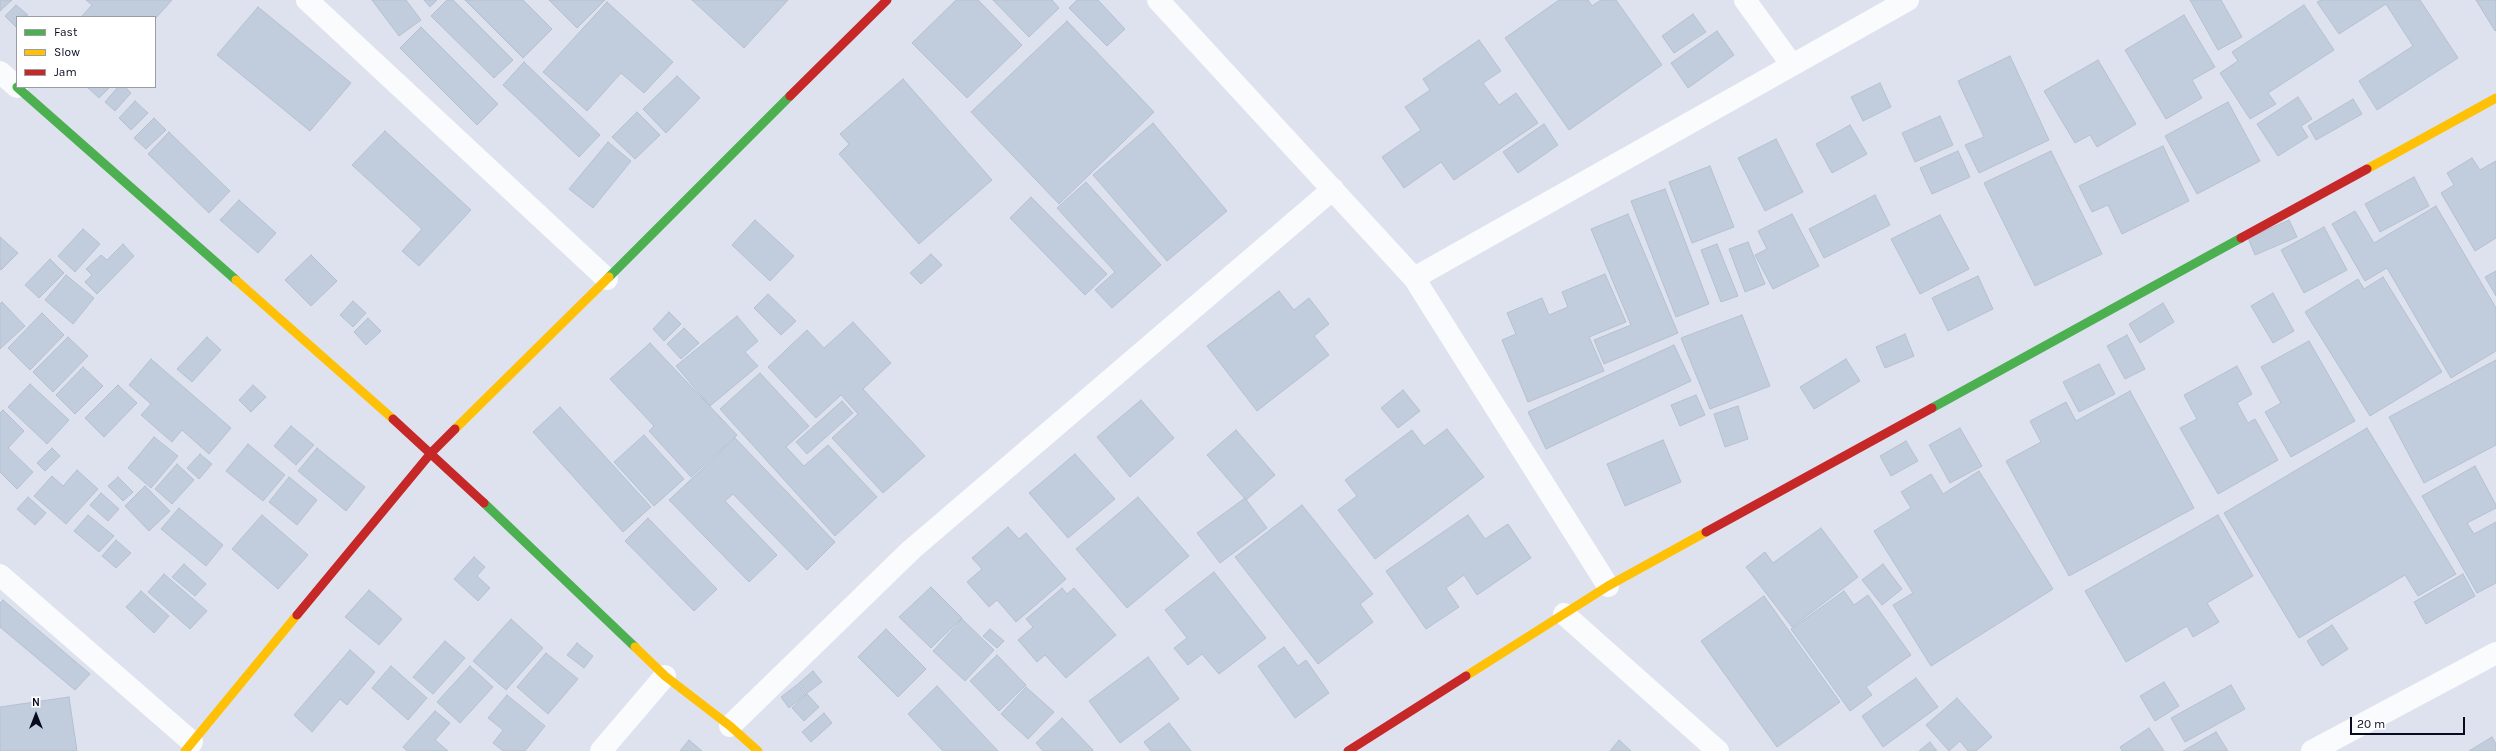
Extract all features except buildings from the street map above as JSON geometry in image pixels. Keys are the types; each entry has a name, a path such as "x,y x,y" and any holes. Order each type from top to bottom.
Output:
{"street":[{"path":"307,0 607,279"},
{"path":"0,575 188,746 430,453 887,0"},
{"path":"1158,0 1333,188 1414,278 1608,586"},
{"path":"1745,0 1792,66"},
{"path":"1414,278 1908,0"},
{"path":"0,72 16,86"},
{"path":"18,88 430,453 665,676 730,726 758,751"},
{"path":"1348,751 1608,586 2496,98"},
{"path":"730,726 911,550 1333,188"},
{"path":"1564,614 1718,751"},
{"path":"2312,751 2496,653"},
{"path":"600,751 665,676"}],"traffic: fast":[{"path":"18,88 236,280"},
{"path":"609,277 790,96"},
{"path":"1932,408 2241,238"},
{"path":"484,503 635,647"}],"traffic: slow":[{"path":"2367,169 2496,98"},
{"path":"455,429 609,277"},
{"path":"236,280 393,419"},
{"path":"1466,676 1608,586 1706,532"},
{"path":"185,751 297,615"},
{"path":"635,647 665,676 730,726 758,751"}],"traffic: jam":[{"path":"790,96 887,0"},
{"path":"2241,238 2367,169"},
{"path":"1706,532 1932,408"},
{"path":"393,419 484,503"},
{"path":"297,615 431,453 455,429"},
{"path":"1348,751 1466,676"}]}
